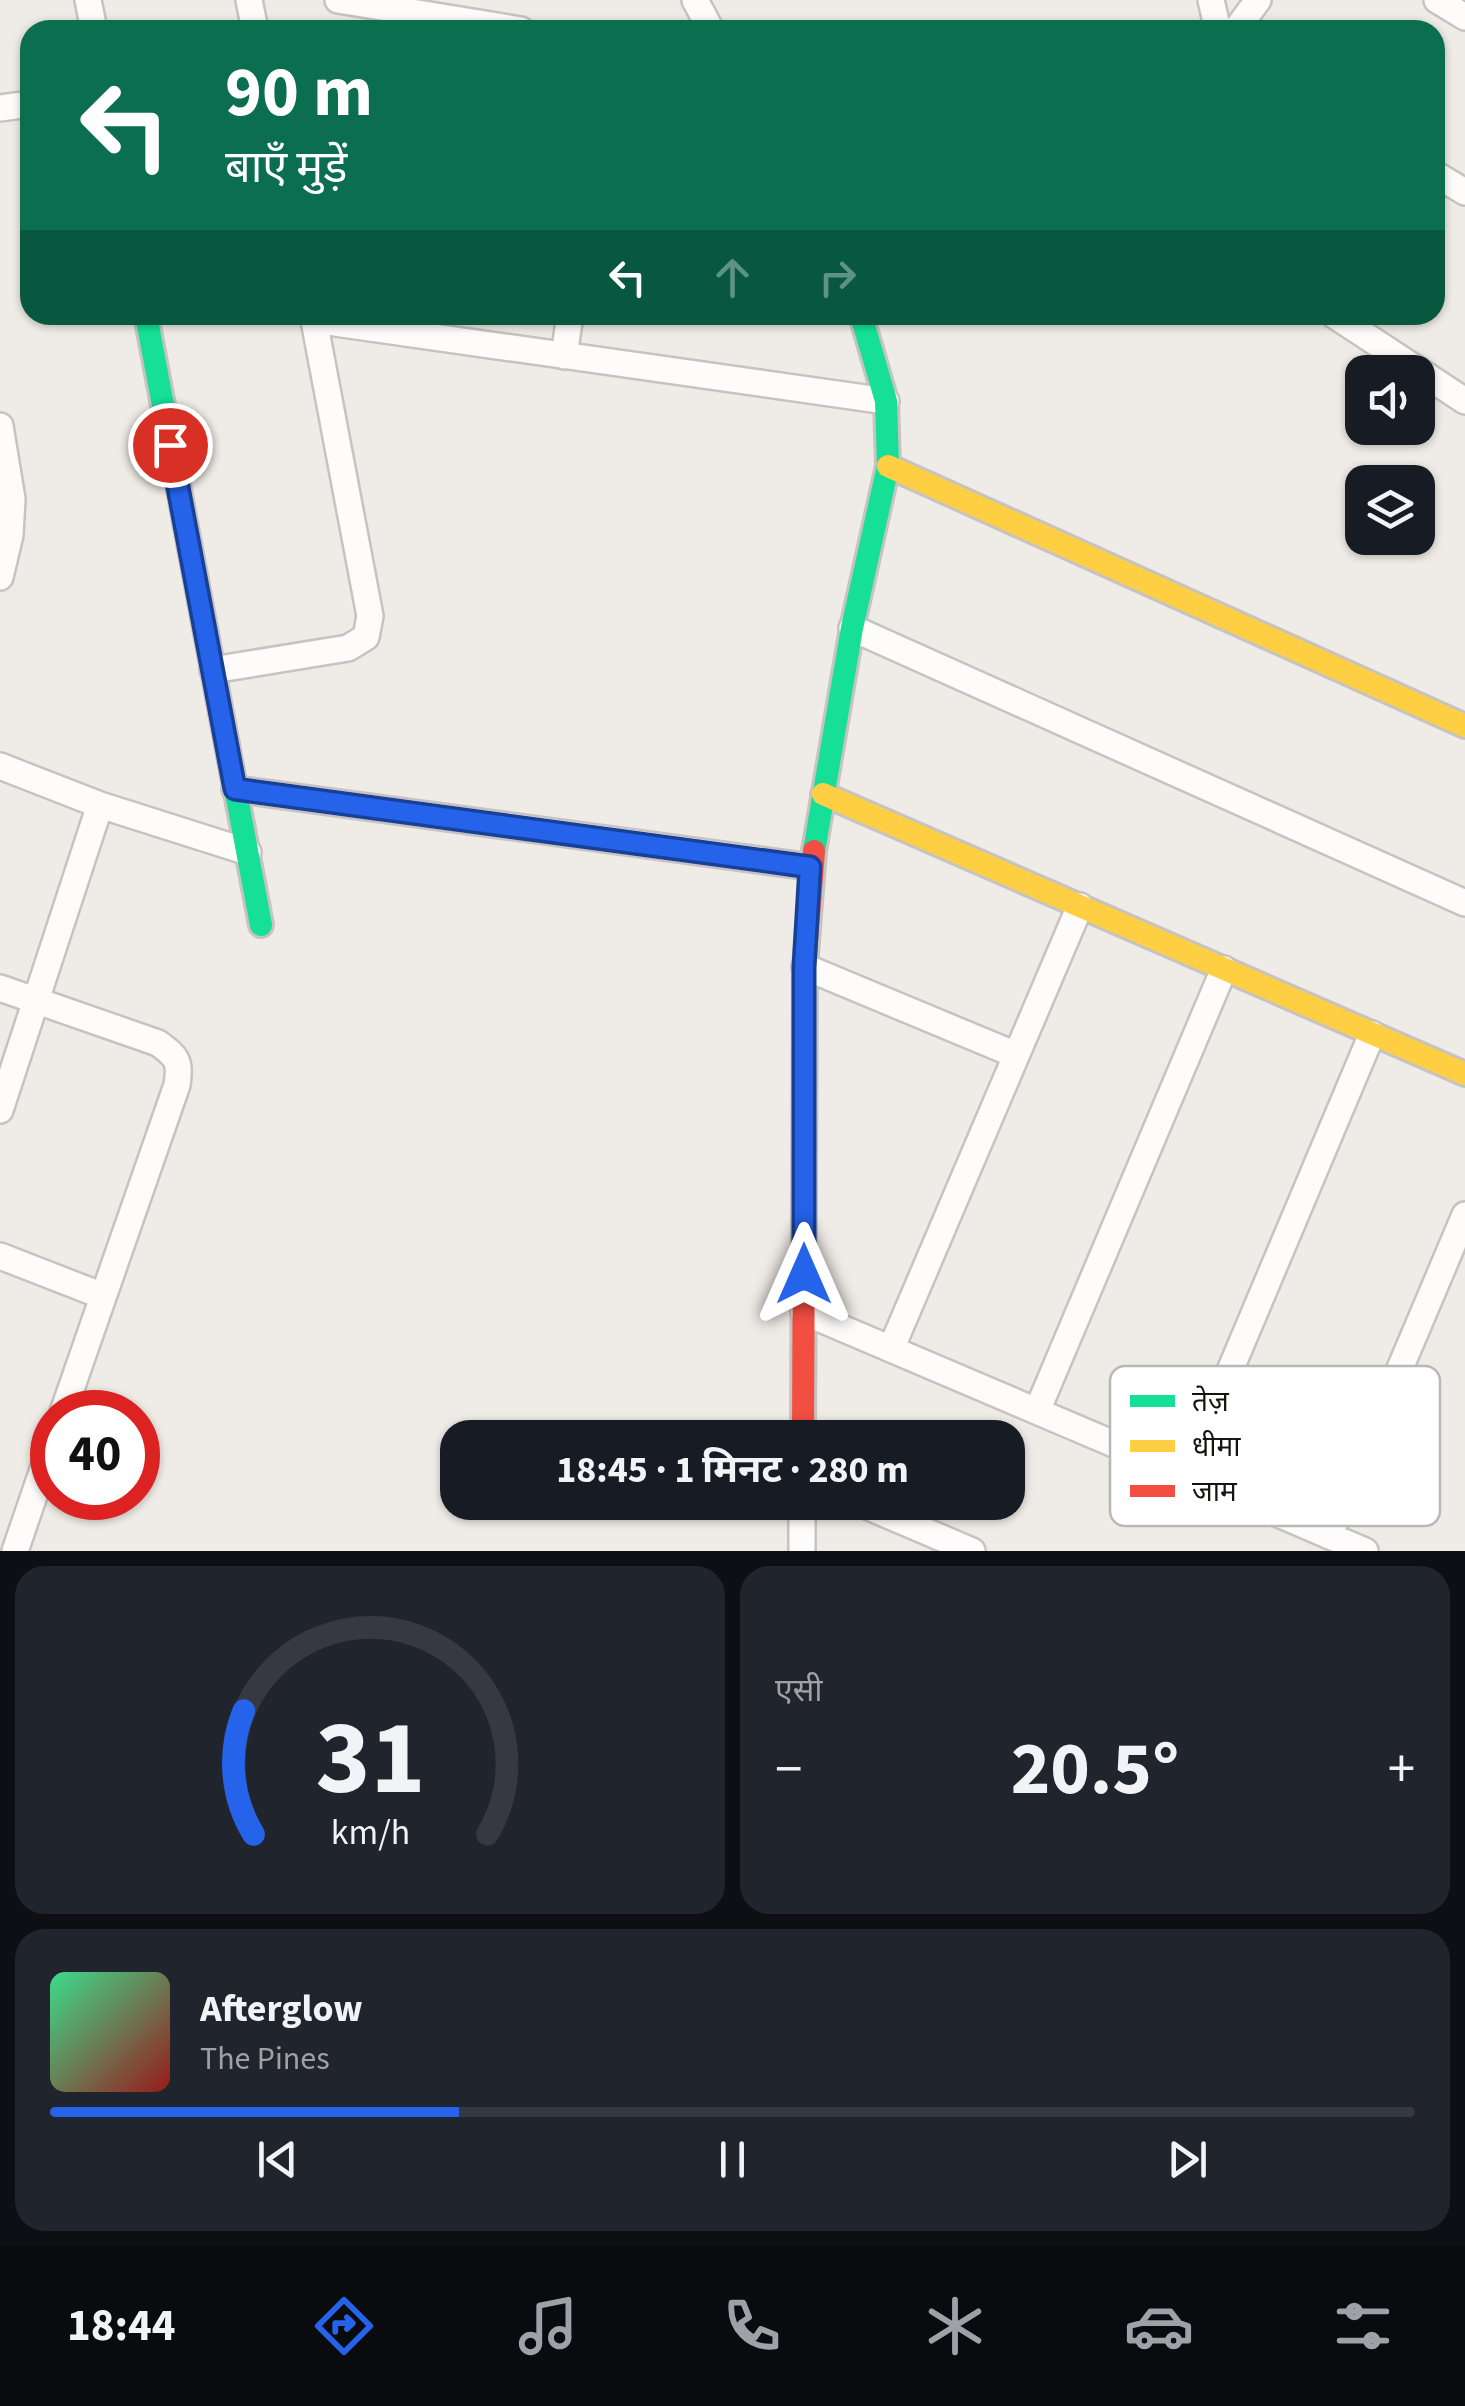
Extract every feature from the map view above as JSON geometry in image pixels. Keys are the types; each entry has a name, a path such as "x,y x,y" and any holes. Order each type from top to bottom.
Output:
{"street":[{"path":"338,0 460,20"},
{"path":"1436,0 1465,18"},
{"path":"148,325 261,925"},
{"path":"213,670 348,648 366,637 370,616 314,325"},
{"path":"359,325 886,401"},
{"path":"564,356 569,325"},
{"path":"803,1420 804,967 810,867 852,628 888,466 886,401 863,325"},
{"path":"1349,325 1465,401"},
{"path":"0,426 12,499 10,536 0,576"},
{"path":"888,466 1465,726"},
{"path":"852,628 1465,903"},
{"path":"0,766 100,805 248,852"},
{"path":"235,789 810,867"},
{"path":"822,794 1465,1074"},
{"path":"0,1110 100,805"},
{"path":"891,1349 1080,906"},
{"path":"804,967 1016,1056"},
{"path":"1037,1411 1224,969"},
{"path":"0,988 158,1043 174,1055 180,1068 71,1390"},
{"path":"1232,1366 1372,1034"},
{"path":"1401,1366 1465,1215"},
{"path":"0,1256 104,1296"},
{"path":"804,1312 1110,1442"},
{"path":"15,1551 30,1508"},
{"path":"802,1520 802,1551"},
{"path":"899,1520 972,1551"},
{"path":"1306,1526 1365,1551"},
{"path":"1329,1536 1333,1526"}],"traffic: fast":[{"path":"148,325 261,925"},
{"path":"814,851 852,628 888,466 886,401 864,325"}],"traffic: slow":[{"path":"888,466 1465,726"},
{"path":"823,794 1465,1074"}],"traffic: jam":[{"path":"803,1420 805,967 814,851"}],"route":[{"path":"170,445 235,789 810,867 804,967 804,1274"}]}
